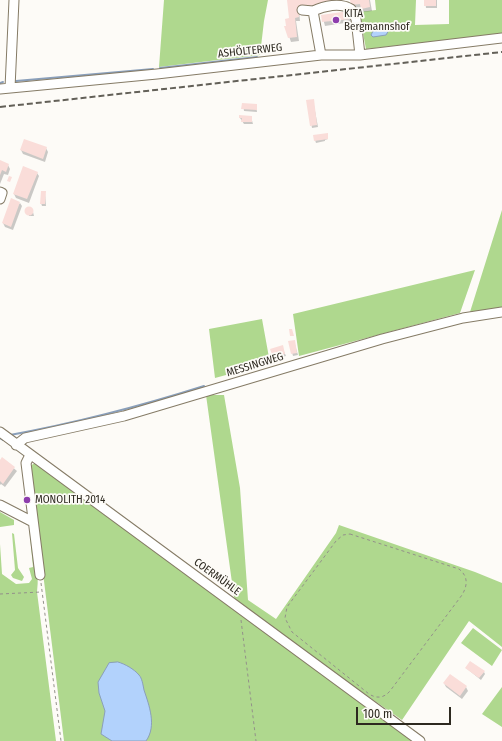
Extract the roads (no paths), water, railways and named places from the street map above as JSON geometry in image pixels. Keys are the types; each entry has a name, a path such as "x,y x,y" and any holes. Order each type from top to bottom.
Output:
{"street":[{"path":"10,88 14,0"},
{"path":"302,10 313,11 340,4 351,9 356,19 360,55"},
{"path":"313,11 321,55"},
{"name":"ASHÖLTERWEG","path":"0,89 157,74 321,55 360,55 502,38"},
{"path":"0,192 2,193 0,199"},
{"name":"MESSINGWEG","path":"16,445 25,438 124,416 382,339 463,318 502,312"},
{"name":"COERMÜHLE","path":"0,432 420,741"},
{"path":"30,455 26,463 40,575"},
{"path":"0,505 33,522"}],"water":[{"path":"386,28 389,30 386,35 373,37 371,35 374,29"},
{"path":"118,662 135,671 142,680 152,722 146,741 112,741 101,734 105,711 99,693 98,682 109,663"}],"waterway":[{"path":"160,68 257,57"},
{"path":"16,81 153,69"},
{"path":"10,435 108,414 204,386"}],"railway":[{"path":"0,107 502,52"}],"place":[{"name":"KITA Bergmannshof","path":"336,20"},
{"name":"MONOLITH 2014","path":"27,500"}]}
